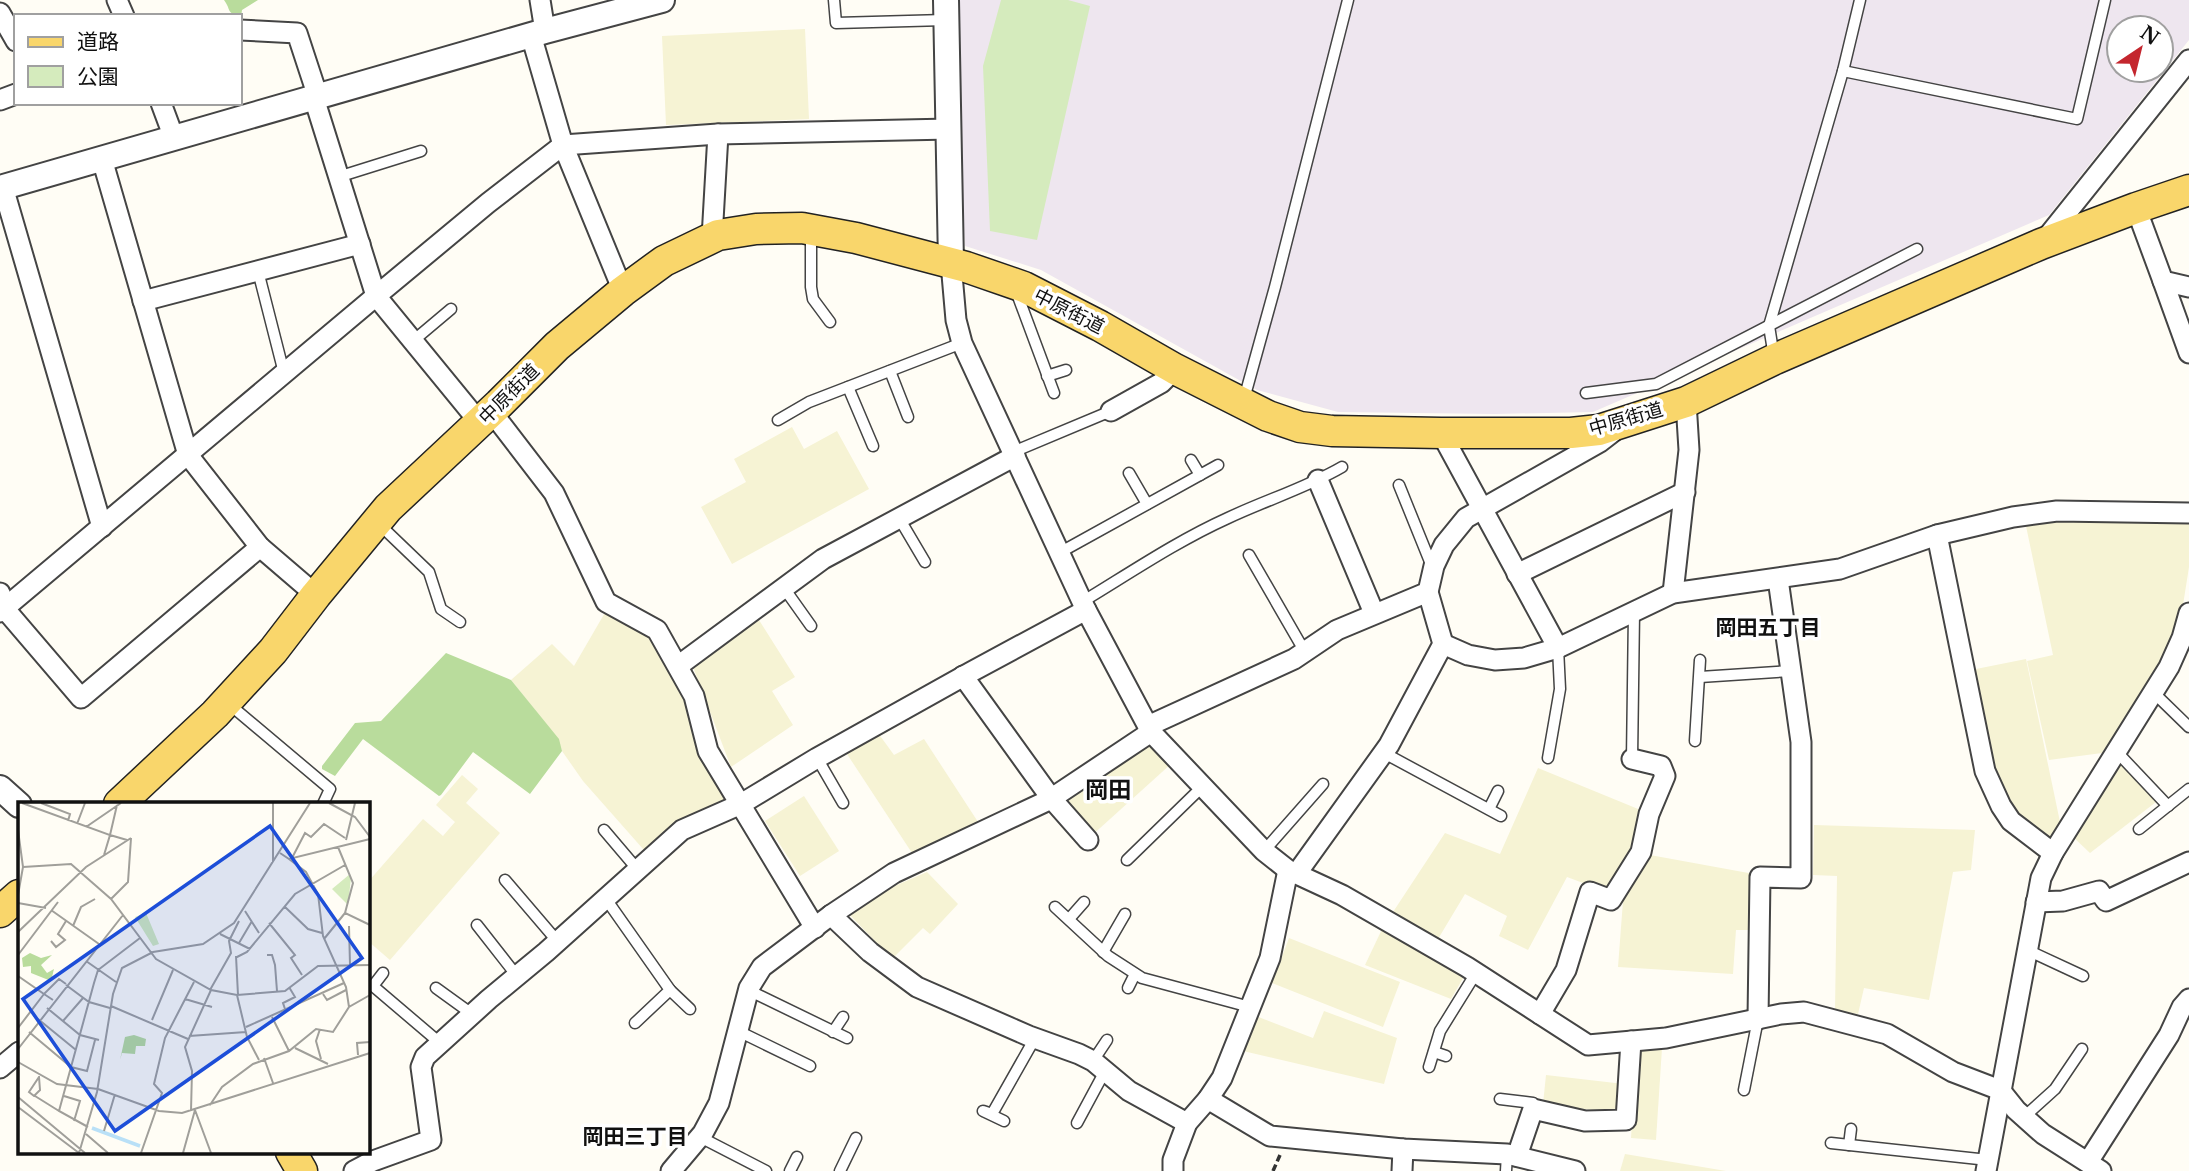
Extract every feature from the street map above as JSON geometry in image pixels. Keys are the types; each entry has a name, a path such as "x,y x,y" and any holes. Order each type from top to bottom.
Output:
{"main road":[{"name":"中原街道","path":"120,802 188,741 273,651 377,521 557,346 664,261 718,235 756,229 811,229 951,263 1014,284 1100,326 1175,369 1300,428 1441,433 1571,433 1599,430 1686,402 1775,359 2041,244 2189,190"},
{"path":"0,912 18,896"},
{"path":"292,1154 302,1171"}],"street":[{"path":"540,0 538,33 563,145 623,291"},
{"path":"102,527 1,188 538,33 662,0"},
{"path":"946,10 951,263 956,320 962,343 1084,606 1149,729 1265,851 1292,872 1342,895 1476,973 1588,1045 1666,1038 1804,1012 1887,1034 1953,1072 2000,1090 2043,1134 2090,1168 2169,1035 2182,1007 2188,1001"},
{"path":"0,13 14,38"},
{"path":"242,30 298,33 338,177 376,296 413,341 554,493 606,602 657,629 694,696 709,751 816,928"},
{"path":"2041,244 2189,60"},
{"path":"162,105 174,138"},
{"path":"260,547 81,698 2,604 102,527 488,203 563,145 718,134 950,129"},
{"path":"712,238 718,134"},
{"path":"102,159 188,455 260,547 316,595"},
{"path":"2136,208 2189,354"},
{"path":"143,301 360,244"},
{"path":"2163,281 2187,283"},
{"path":"1122,410 1161,383 1175,369"},
{"path":"1673,593 1689,450 1686,402"},
{"path":"1173,1171 1173,1160 1187,1123 1222,1078 1270,958 1292,872 1384,753 1443,644 1428,592 1433,570 1444,545 1466,517 1600,442 1625,422"},
{"path":"1441,433 1558,648"},
{"path":"678,666 823,559 1014,454"},
{"path":"1318,480 1374,613"},
{"path":"1517,574 1685,492"},
{"path":"1443,644 1468,655 1495,660 1524,658 1558,648 1673,593 1840,569 1937,535 2014,517 2057,511 2189,513"},
{"path":"1937,535 1985,771 2011,821 2053,853"},
{"path":"1758,1019 1760,877 1801,878 1801,741 1778,579"},
{"path":"671,1171 699,1137 719,1103 748,990 762,967 831,915 894,873 1051,798 1149,729 1258,677 1305,652 1337,630 1428,592"},
{"path":"354,1171 373,1161 432,1140 421,1067 425,1056 558,942 682,830 741,804 1084,606"},
{"path":"1987,1165 2041,878 2053,853 2169,667 2182,638 2189,613"},
{"path":"963,676 1051,798 1088,840"},
{"path":"1540,1014 1566,970 1590,892 1611,900 1641,852 1649,814 1665,776 1661,766 1632,759"},
{"path":"0,788 18,804"},
{"path":"2036,902 2063,901 2099,891 2106,901 2189,862"},
{"path":"831,915 870,952 918,987 1035,1038 1079,1054 1099,1066 1129,1091 1187,1123"},
{"path":"1510,1160 1533,1102 1585,1121 1626,1120 1631,1041"},
{"path":"0,1068 18,1053"},
{"path":"1208,1099 1270,1136 1510,1160 1575,1171"},
{"path":"1402,1171 1404,1149"}],"lane":[{"path":"834,0 836,23 946,10"},
{"path":"1243,403 1348,0"},
{"path":"1775,359 1769,326 1843,71 1860,0"},
{"path":"1843,71 2077,119 2105,0"},
{"path":"338,177 421,151"},
{"path":"811,229 813,299 830,323"},
{"path":"1586,393 1656,384 1917,249"},
{"path":"258,271 284,374"},
{"path":"1014,284 1054,393"},
{"path":"413,341 451,309"},
{"path":"778,420 809,402 962,343"},
{"path":"1047,376 1066,370"},
{"path":"890,371 908,417"},
{"path":"848,387 873,446"},
{"path":"1014,454 1122,410"},
{"path":"1191,460 1200,475"},
{"path":"1059,553 1218,465"},
{"path":"1084,606 1186,539 1342,467"},
{"path":"1129,473 1147,504"},
{"path":"1399,485 1433,570"},
{"path":"899,518 925,562"},
{"path":"377,521 385,532 429,572 441,609 460,622"},
{"path":"1249,555 1305,652"},
{"path":"784,588 811,626"},
{"path":"1632,759 1634,612"},
{"path":"1548,758 1560,689 1558,648"},
{"path":"1695,741 1700,660"},
{"path":"1700,677 1791,671"},
{"path":"2153,692 2189,727"},
{"path":"226,701 330,789 324,802"},
{"path":"2116,751 2168,806"},
{"path":"1384,753 1501,816"},
{"path":"817,758 843,803"},
{"path":"1265,851 1323,784"},
{"path":"1126,860 1203,786"},
{"path":"2139,829 2189,789"},
{"path":"1489,809 1498,791"},
{"path":"604,830 638,870"},
{"path":"505,880 558,942"},
{"path":"606,899 670,990 691,1009"},
{"path":"1069,919 1084,902"},
{"path":"1055,907 1103,952 1142,978 1250,1007"},
{"path":"1103,952 1125,914"},
{"path":"477,925 517,976"},
{"path":"2026,950 2082,976"},
{"path":"383,972 370,990 440,1043"},
{"path":"1429,1067 1440,1031 1476,973"},
{"path":"1128,988 1135,974"},
{"path":"436,988 472,1014"},
{"path":"635,1023 670,990"},
{"path":"748,990 847,1038"},
{"path":"833,1032 844,1017"},
{"path":"1744,1090 1758,1019"},
{"path":"738,1031 810,1066"},
{"path":"1004,1121 983,1111 992,1114 1035,1038"},
{"path":"1077,1123 1107,1040"},
{"path":"2024,1117 2055,1089 2082,1049"},
{"path":"1434,1052 1446,1056"},
{"path":"1500,1099 1533,1102"},
{"path":"1849,1145 1851,1129"},
{"path":"699,1137 766,1171"},
{"path":"839,1171 856,1138"},
{"path":"1831,1143 1987,1165"},
{"path":"790,1171 797,1157"}],"shaded area":[{"path":"954,0 2189,0 2189,40 2175,58 2175,14 2105,14 2105,84 2154,84 2049,215 1593,412 1338,412 1257,390 1041,270 965,246 956,115"},
{"path":"805,29 809,119 666,125 662,36"},
{"path":"792,427 804,449 837,431 869,489 732,564 701,507 746,482 734,459"},
{"path":"2078,517 2189,523 2189,567 2183,605 2166,655 2102,753 2049,760 2027,661 2053,655 2026,526"},
{"path":"610,604 655,628 738,798 651,858 583,781 562,751 558,739 511,680 552,644 574,666"},
{"path":"759,620 795,677 772,691 793,725 731,767 693,667"},
{"path":"2026,659 2060,822 2049,837 2017,816 1991,769 1971,670"},
{"path":"878,733 894,755 924,739 980,825 914,856 847,754"},
{"path":"1150,741 1172,763 1089,838 1060,802"},
{"path":"2118,762 2156,802 2090,853 2070,834"},
{"path":"1538,768 1643,811 1635,848 1607,892 1567,877 1528,950 1499,936 1507,916 1465,894 1438,939 1393,912 1445,833 1500,854"},
{"path":"462,775 478,789 466,803 500,833 390,960 369,942 369,881 423,819 443,836 455,822 436,805"},
{"path":"804,796 839,851 800,876 765,821"},
{"path":"1814,825 1975,830 1971,870 1953,872 1929,1000 1864,988 1858,1014 1835,1010 1837,876 1813,875"},
{"path":"1650,855 1754,874 1748,930 1736,930 1733,974 1618,967 1623,901"},
{"path":"927,872 958,904 930,934 923,928 892,959 848,913 883,891"},
{"path":"1384,925 1466,973 1451,999 1365,965"},
{"path":"1289,938 1400,982 1383,1027 1272,983"},
{"path":"1324,1011 1397,1038 1384,1084 1243,1051 1256,1016 1313,1038"},
{"path":"1637,1046 1662,1048 1656,1140 1631,1138"},
{"path":"1546,1075 1624,1084 1618,1113 1543,1104"},
{"path":"1625,1154 1726,1171 1620,1171"}],"green space":[{"path":"224,0 258,0 242,10 241,14 231,12"},
{"path":"1001,0 1068,0 1090,6 1037,240 990,231 983,66"},
{"path":"446,653 511,680 559,739 562,751 530,794 473,752 439,796 363,739 335,776 322,769 355,723 381,721"}],"district":[{"name":"岡田五丁目","path":"1768,628"},
{"name":"岡田","path":"1108,790"},
{"name":"岡田三丁目","path":"635,1137"}]}
